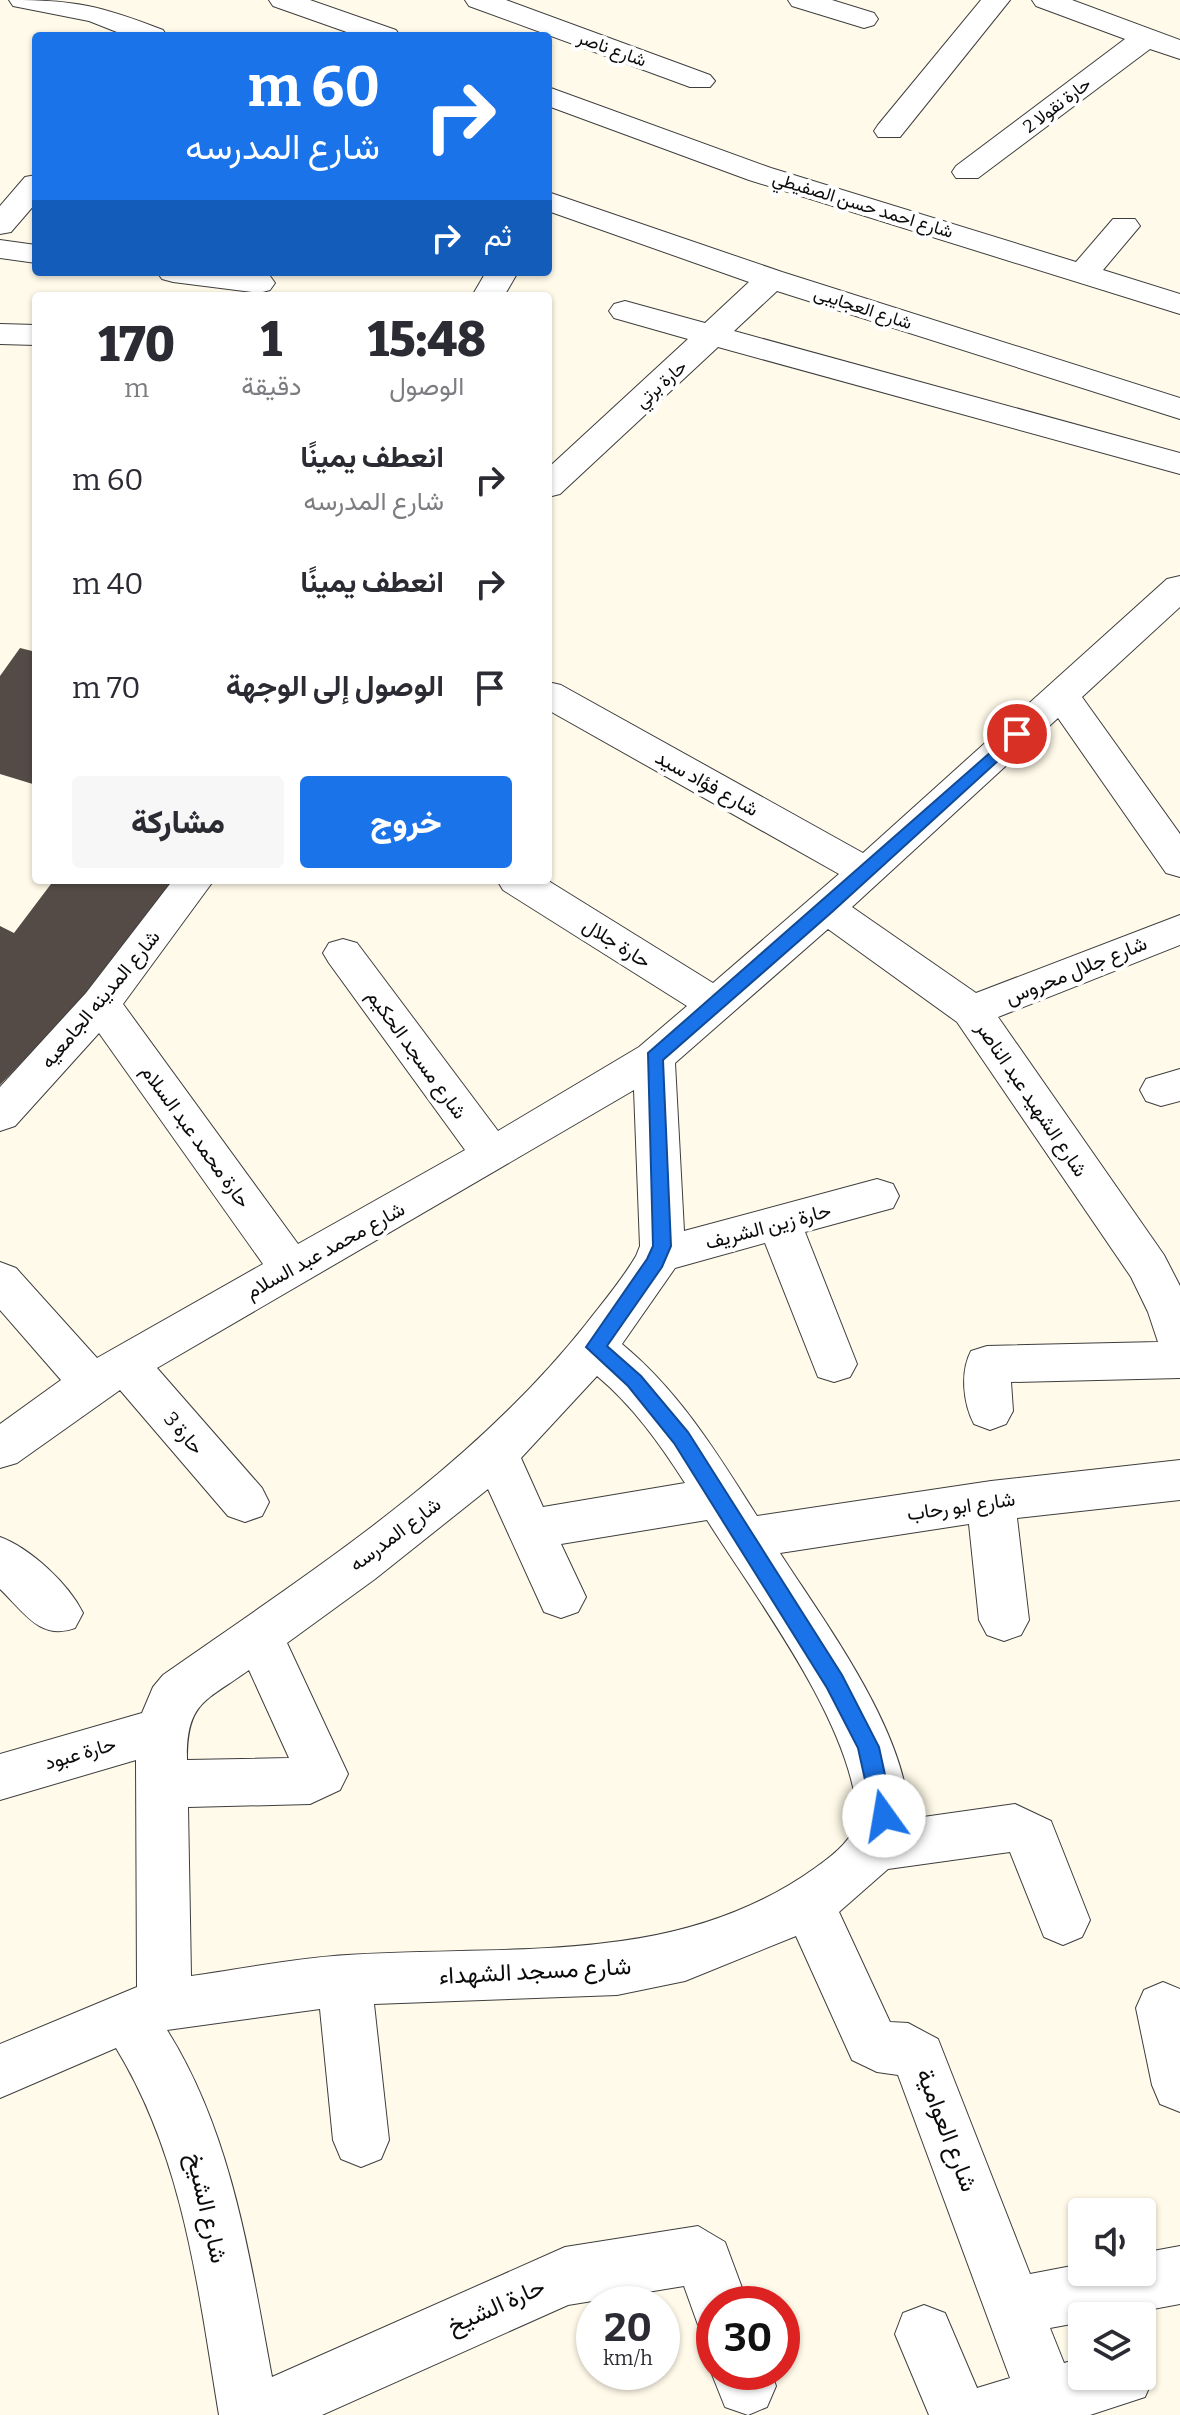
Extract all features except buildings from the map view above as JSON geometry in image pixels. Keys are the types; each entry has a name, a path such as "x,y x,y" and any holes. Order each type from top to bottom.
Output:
{"street":[{"path":"283,0 375,32"},
{"name":"شارع ناصر","path":"479,0 700,81"},
{"path":"802,0 864,19"},
{"path":"889,131 996,0"},
{"path":"1046,0 1180,50"},
{"path":"19,6 103,7 146,32"},
{"name":"حارة نقولا 2","path":"967,172 1147,37"},
{"name":"شارع احمد حسن الصفيطي","path":"552,97 760,174 1180,304"},
{"path":"0,225 32,189"},
{"name":"شارع العجايبى","path":"552,202 771,279 1180,409"},
{"path":"1084,272 1124,226"},
{"path":"0,249 32,253"},
{"path":"202,276 259,284"},
{"name":"حارة برتي","path":"552,483 771,279"},
{"path":"625,311 1180,464"},
{"path":"0,334 32,335"},
{"name":"شارع محمد عبد السلام","path":"0,1449 108,1373 492,1155 654,1058 1178,593"},
{"path":"1061,695 1180,863"},
{"name":"شارع فؤاد سيد","path":"552,696 866,872"},
{"name":"شارع المدينه الجامعيه","path":"0,1115 101,1004 191,884"},
{"name":"حارة جلال","path":"523,884 716,1005"},
{"name":"شارع الشهيد عبد الناصر","path":"826,908 972,1011 1148,1267 1171,1312 1180,1341"},
{"name":"شارع جلال محروس","path":"972,1011 1180,929"},
{"name":"شارع مسجد الحكيم","path":"343,953 492,1155"},
{"name":"حارة محمد عبد السلام","path":"101,1004 291,1268"},
{"path":"654,1058 663,1236 659,1255"},
{"name":"حارة زين الشريف","path":"659,1255 877,1196"},
{"path":"779,1223 834,1364"},
{"name":"شارع المدرسه","path":"145,2011 162,1784 161,1730 171,1703 181,1691 369,1555 496,1456 548,1404 595,1347 659,1255"},
{"name":"حارة 3","path":"0,1280 108,1373 245,1502"},
{"path":"595,1347 635,1381 681,1437 835,1682 868,1747 884,1816 875,1847 1015,1828 1025,1831 1033,1838 1063,1920"},
{"path":"990,1411 987,1364 1180,1360"},
{"path":"496,1456 561,1597"},
{"name":"شارع ابو رحاب","path":"743,1538 991,1501 1180,1480"},
{"path":"532,1529 717,1498"},
{"path":"991,1501 1004,1620"},
{"path":"0,1558 58,1613"},
{"path":"162,1784 310,1781 322,1774 258,1634"},
{"name":"حارة عبود","path":"0,1777 161,1730"},
{"name":"شارع مسجد الشهداء","path":"0,2071 145,2011 344,1980 617,1970 685,1956 750,1932 808,1904 845,1877 875,1847"},
{"name":"شارع العوامية","path":"808,1904 871,2042 887,2050 904,2047 913,2050 919,2058 1047,2397"},
{"path":"344,1980 361,2140"},
{"path":"1163,2008 1180,2085"},
{"name":"شارع الشيخ","path":"145,2011 149,2047 181,2108 203,2174 252,2415"},
{"name":"حارة الشيخ","path":"252,2415 565,2276 698,2255 705,2262 713,2286"},
{"path":"1015,2306 1180,2275"},
{"path":"924,2334 959,2415"},
{"path":"984,2415 1073,2390"}],"route":[{"path":"884,1816 868,1747 835,1682 681,1437 635,1381 595,1347 655,1262 662,1246 654,1058 826,908 1017,734"}]}
